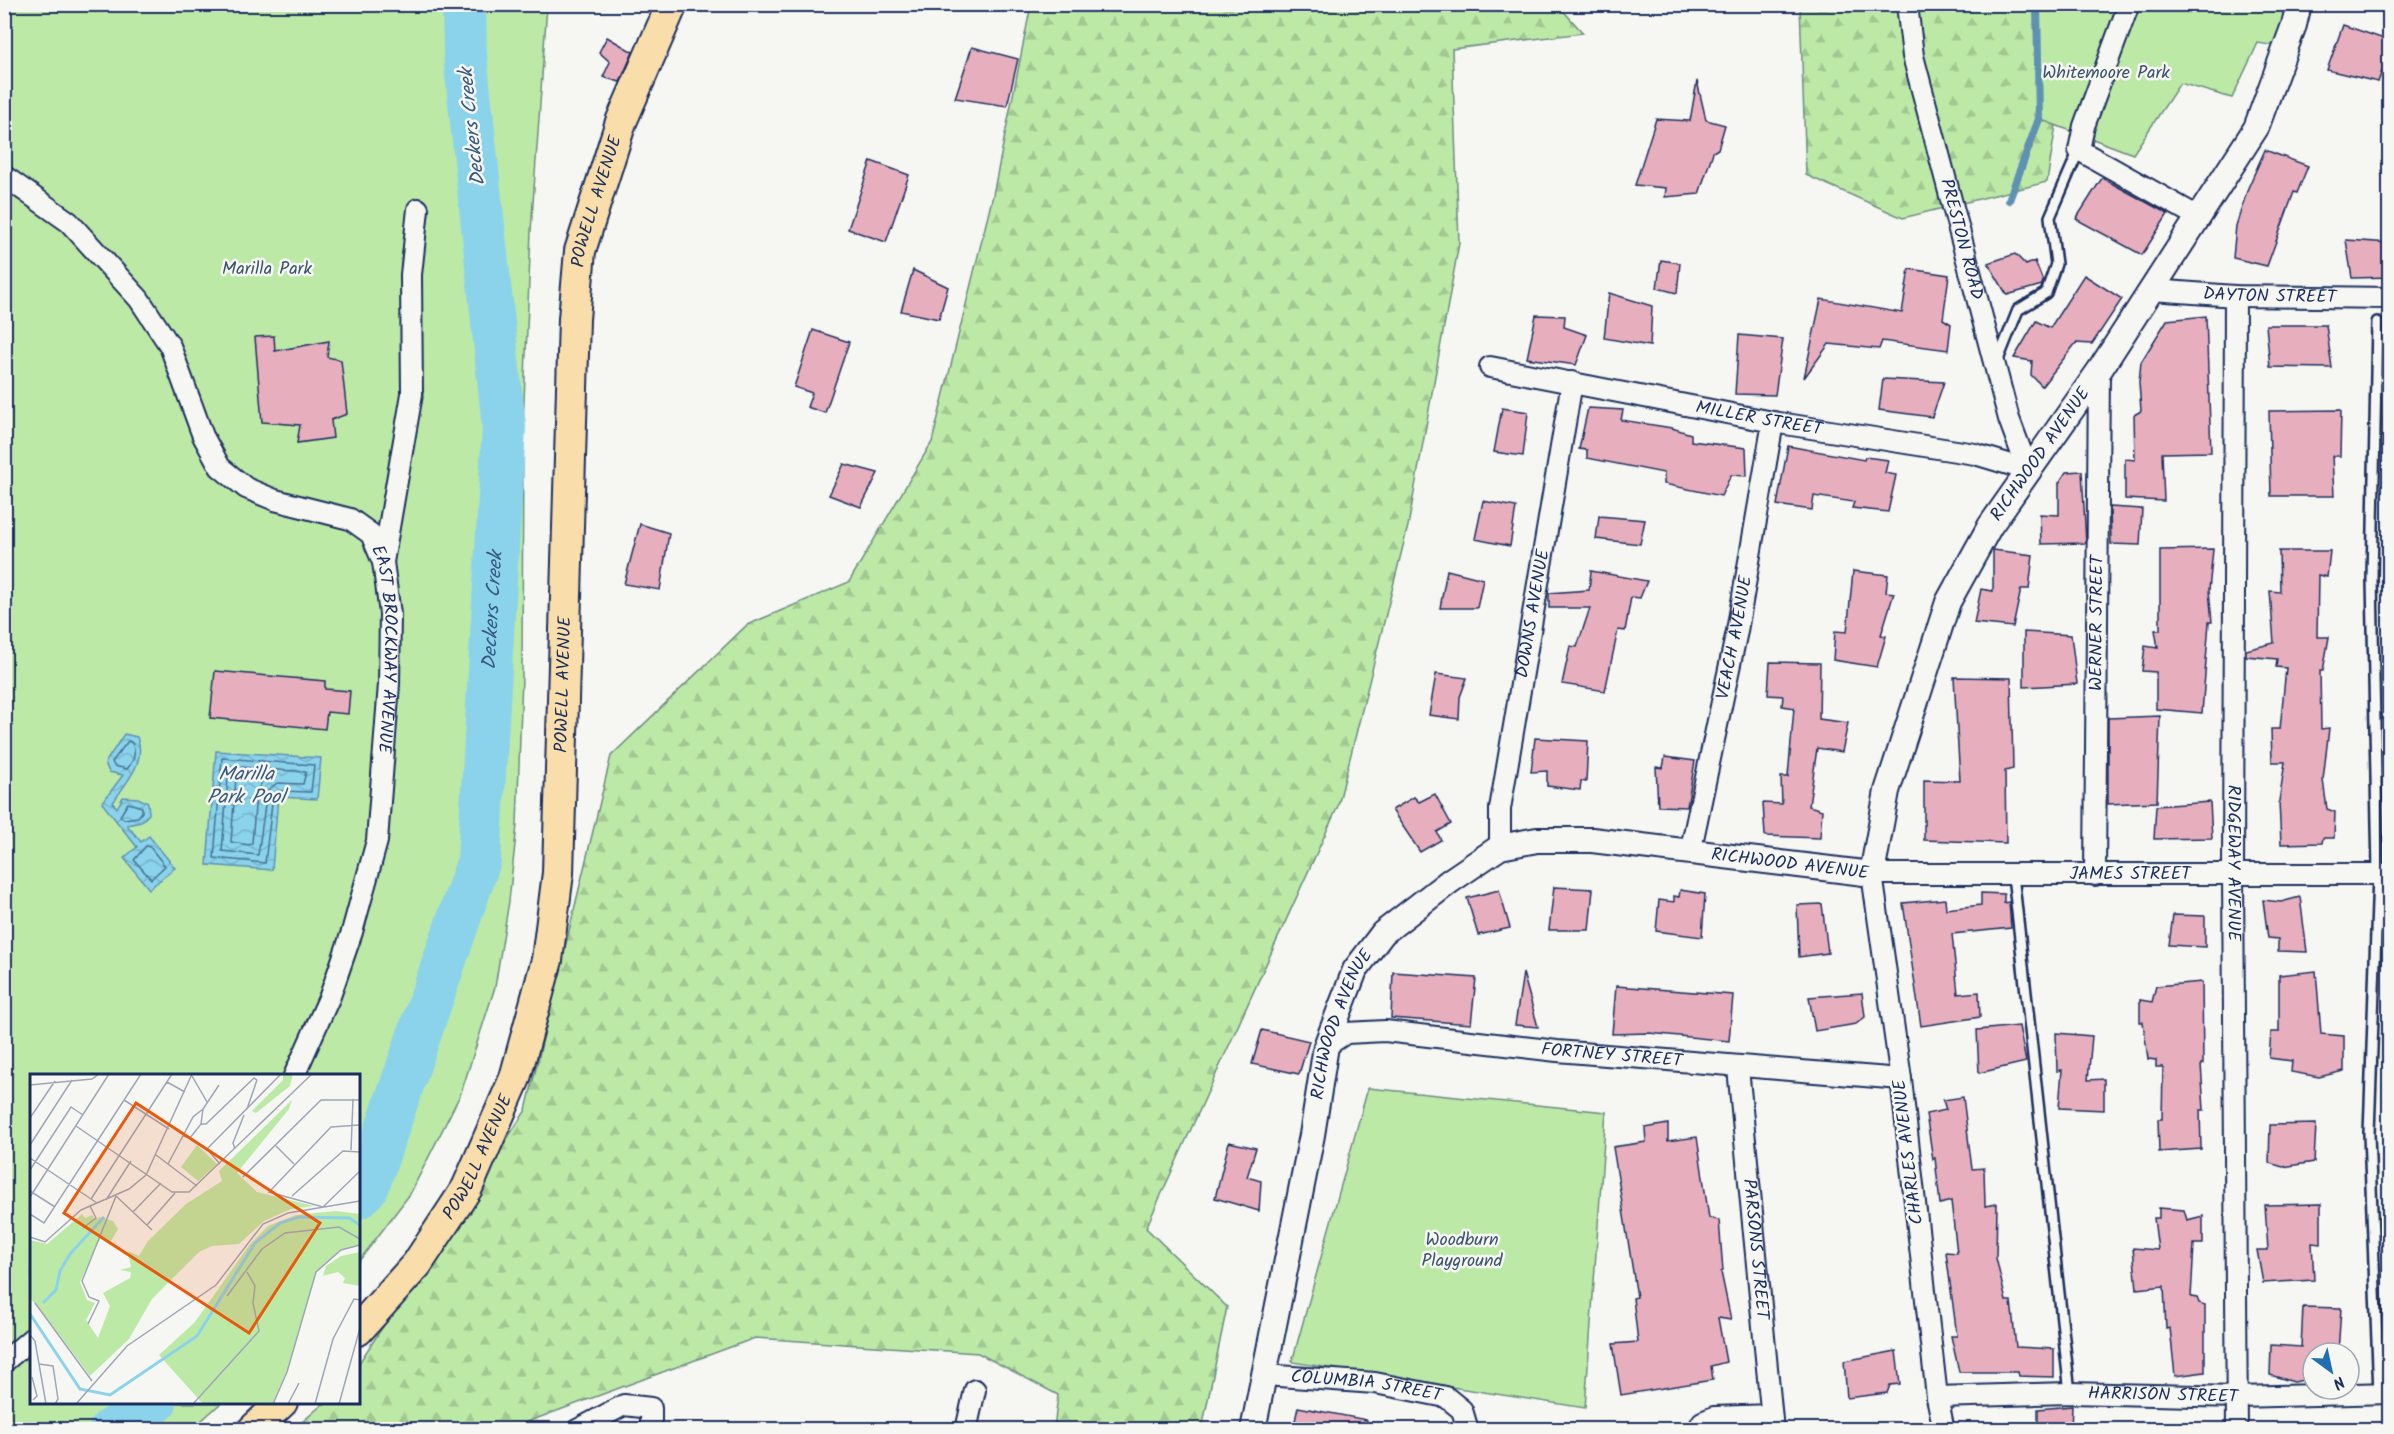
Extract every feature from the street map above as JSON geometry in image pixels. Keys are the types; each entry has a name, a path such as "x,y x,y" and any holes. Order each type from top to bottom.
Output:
{"main road":[{"name":"POWELL AVENUE","path":"360,1328 417,1264 467,1188 515,1078 547,960 558,873 574,319 580,251 621,122 672,4"},
{"path":"253,1430 280,1404"}],"street":[{"name":"PRESTON ROAD","path":"1907,4 1913,56 2009,419 2028,470"},
{"path":"2129,4 2084,126 2079,150 2200,218"},
{"name":"RICHWOOD AVENUE","path":"1253,1430 1310,1146 1326,1046 1355,970 1383,933 1450,881 1500,847 1537,840 1592,840 1872,874 1887,791 1948,602 1990,526 2099,370 2200,218 2256,128 2294,26 2299,4"},
{"name":"EAST BROCKWAY AVENUE","path":"4,176 69,222 139,299 170,346 203,436 220,466 246,488 275,501 350,519 371,534 383,562 390,614 389,684 377,841 352,932 330,996 295,1074"},
{"path":"383,562 412,394 411,275 418,209"},
{"name":"DAYTON STREET","path":"2152,290 2235,296 2390,298"},
{"name":"RIDGEWAY AVENUE","path":"2235,296 2234,876 2237,1430"},
{"name":"MILLER STREET","path":"1490,367 1773,422 1975,453 2028,470"},
{"name":"WERNER STREET","path":"2095,875 2099,370"},
{"name":"DOWNS AVENUE","path":"1500,847 1500,809 1572,382"},
{"name":"VEACH AVENUE","path":"1690,853 1737,631 1773,422"},
{"name":"JAMES STREET","path":"1872,874 2234,876 2384,874"},
{"name":"CHARLES AVENUE","path":"1872,874 1901,1079 1937,1397 1944,1430"},
{"name":"FORTNEY STREET","path":"1326,1046 1346,1034 1385,1031 1557,1051 1738,1068 1901,1079"},
{"name":"PARSONS STREET","path":"1738,1068 1772,1422"},
{"path":"4,1362 30,1340"},
{"name":"COLUMBIA STREET","path":"1265,1375 1375,1383 1446,1397 1462,1410 1468,1430"},
{"path":"966,1430 975,1390"},
{"name":"HARRISON STREET","path":"1937,1397 2070,1393 2237,1397 2384,1393"},
{"path":"577,1430 624,1405 651,1408 651,1430"},
{"path":"1698,1430 1702,1422 1714,1417 1772,1422"}],"lane":[{"path":"1995,367 2018,310 2046,293 2056,264 2050,217 2079,150"},
{"path":"2377,322 2372,579 2384,874 2369,1134 2384,1393"},
{"path":"2013,875 2070,1393"}],"green space":[{"path":"1890,4 1926,8 1926,4 2110,5 2063,128 2056,125 2047,182 1903,218 1806,175 1800,5"},
{"name":"Marilla Park","path":"5,5 547,5 531,231 523,426 522,676 517,825 509,901 495,987 461,1093 410,1194 360,1260 360,1074 30,1074 30,1404 220,1404 192,1429 5,1430"},
{"path":"1031,5 1558,5 1583,33 1452,49 1459,243 1408,526 1338,806 1146,1228 1227,1307 1202,1429 1054,1429 1058,1395 978,1353 755,1338 508,1429 293,1430 323,1404 360,1404 360,1361 526,1110 611,756 747,625 849,582 932,442 993,195"},
{"name":"Whitemoore Park","path":"2040,5 2285,5 2276,46 2258,43 2232,98 2180,83 2133,154 2039,119"},
{"name":"Woodburn Playground","path":"1368,1088 1606,1112 1585,1408 1292,1362"}],"water":[{"path":"124,734 137,737 139,755 134,771 113,803 117,808 123,797 138,798 148,803 149,814 141,822 127,825 141,842 149,836 175,868 149,889 124,858 137,847 102,803 123,775 109,772 105,763"},
{"name":"Marilla Park Pool","path":"216,751 321,758 317,799 278,797 272,870 207,865"}],"building":[{"path":"2343,25 2390,41 2390,49 2378,82 2327,70"},
{"path":"607,37 633,52 620,82 603,77 610,62 599,52"},
{"path":"972,47 1018,59 1007,106 955,98"},
{"path":"1697,81 1706,120 1725,125 1718,149 1713,152 1699,194 1665,197 1666,188 1635,185 1656,119 1690,121"},
{"path":"2265,150 2308,166 2297,193 2294,192 2267,266 2233,258 2236,226 2248,188"},
{"path":"871,161 909,175 886,242 848,229"},
{"path":"2102,178 2168,214 2142,255 2076,219"},
{"path":"2346,240 2390,243 2390,277 2352,278"},
{"path":"2015,254 2026,265 2035,261 2043,281 2042,285 2007,295 1988,263"},
{"path":"1661,260 1680,263 1677,293 1657,288"},
{"path":"1909,269 1949,275 1943,319 1951,324 1948,350 1882,341 1879,349 1829,344 1804,378 1821,299 1902,313"},
{"path":"913,270 948,287 939,319 901,311"},
{"path":"2084,275 2122,299 2092,344 2076,343 2042,386 2031,375 2032,361 2014,358 2036,321 2050,328"},
{"path":"1609,293 1652,306 1650,346 1604,338"},
{"path":"1536,315 1565,316 1564,327 1587,335 1576,365 1527,358"},
{"path":"2206,316 2211,452 2162,453 2164,501 2125,499 2125,459 2135,460 2134,415 2141,411 2139,382 2141,362 2167,320"},
{"path":"2266,325 2326,325 2332,368 2270,367"},
{"path":"813,330 849,342 825,413 807,407 812,393 794,387"},
{"path":"1739,335 1783,339 1775,395 1735,394"},
{"path":"274,336 275,351 329,341 327,357 341,360 347,414 331,420 333,438 297,443 300,425 262,422 255,337"},
{"path":"1883,379 1944,382 1932,417 1879,410"},
{"path":"1502,408 1528,412 1523,456 1494,452"},
{"path":"1588,408 1623,410 1621,420 1672,428 1691,434 1691,441 1746,448 1747,476 1731,475 1721,496 1664,484 1664,473 1587,458 1587,450 1579,449"},
{"path":"2341,410 2340,456 2332,456 2334,496 2271,496 2269,411"},
{"path":"1788,446 1864,460 1865,457 1888,460 1885,473 1896,475 1888,512 1852,508 1854,502 1814,496 1812,510 1777,505"},
{"path":"844,464 878,473 861,507 829,495"},
{"path":"2082,471 2086,543 2041,544 2040,514 2059,515 2059,483 2066,472"},
{"path":"1483,501 1516,507 1510,546 1475,539"},
{"path":"2110,507 2142,509 2140,545 2111,544"},
{"path":"1599,516 1645,520 1640,544 1596,539"},
{"path":"640,524 669,533 660,590 624,584"},
{"path":"2213,549 2209,590 2212,622 2209,622 2202,713 2156,709 2156,672 2142,671 2145,646 2158,648 2155,630 2160,630 2160,550"},
{"path":"1993,550 2033,555 2029,589 2021,589 2013,627 1974,623 1981,589 1993,591"},
{"path":"2279,551 2330,551 2327,577 2318,575 2317,637 2329,637 2323,671 2320,671 2321,729 2329,728 2323,780 2327,809 2335,812 2334,838 2323,838 2322,843 2281,844 2279,801 2285,762 2272,762 2271,729 2280,729 2286,668 2276,667 2277,659 2246,656 2246,650 2274,643 2270,591 2280,592"},
{"path":"1447,570 1483,579 1477,608 1440,608"},
{"path":"1591,571 1647,581 1640,598 1631,597 1625,631 1618,630 1605,691 1562,684 1570,646 1577,647 1590,608 1549,608 1549,593 1589,590"},
{"path":"1853,571 1888,575 1886,592 1894,593 1881,635 1886,636 1877,667 1833,660 1835,631 1847,632"},
{"path":"2024,632 2071,635 2077,684 2024,687"},
{"path":"1770,662 1820,663 1819,719 1848,723 1842,752 1817,748 1809,806 1822,810 1820,838 1765,836 1763,803 1782,804 1781,777 1788,777 1794,708 1782,706 1783,696 1768,695"},
{"path":"215,671 325,681 325,689 350,691 348,714 327,712 325,729 210,718"},
{"path":"1436,674 1467,678 1460,697 1459,719 1429,715"},
{"path":"1954,677 2011,678 2013,769 2005,771 2006,843 1924,840 1924,780 1960,781"},
{"path":"2160,716 2157,802 2108,804 2108,718"},
{"path":"1535,738 1588,741 1586,782 1581,781 1580,790 1547,786 1547,771 1531,772"},
{"path":"1665,757 1695,761 1687,807 1658,806 1656,767 1663,768"},
{"path":"1435,794 1451,824 1437,832 1441,840 1420,852 1392,810 1414,797 1419,802"},
{"path":"2210,802 2212,838 2154,839 2156,806"},
{"path":"1554,887 1593,889 1589,930 1549,930"},
{"path":"1499,890 1510,928 1478,935 1467,898"},
{"path":"1680,890 1705,894 1702,937 1656,931 1659,900 1674,902 1674,896 1679,897"},
{"path":"1981,893 2004,894 2004,903 2009,902 2011,928 1952,934 1958,994 1979,992 1980,1017 1921,1026 1903,903 1945,899 1946,909 1981,905"},
{"path":"2300,897 2307,952 2278,951 2278,939 2268,938 2263,900 2281,902"},
{"path":"1822,904 1828,953 1799,957 1797,905"},
{"path":"2173,915 2205,916 2205,947 2169,945"},
{"path":"2316,971 2321,1034 2344,1036 2344,1071 2319,1077 2291,1072 2292,1061 2269,1058 2271,1032 2279,1032 2279,975"},
{"path":"1393,972 1476,978 1471,1024 1391,1018"},
{"path":"1523,973 1538,1027 1515,1025"},
{"path":"2202,982 2203,1064 2201,1064 2204,1110 2200,1110 2201,1149 2159,1152 2158,1119 2162,1119 2163,1067 2156,1067 2156,1060 2148,1059 2143,1022 2140,1022 2140,1000 2152,1002 2156,986"},
{"path":"1616,986 1733,995 1729,1041 1649,1033 1612,1034"},
{"path":"1862,993 1865,1017 1856,1024 1815,1031 1809,997"},
{"path":"2019,1026 2026,1062 1979,1073 1977,1030"},
{"path":"1262,1030 1309,1041 1299,1074 1252,1064"},
{"path":"2056,1033 2092,1036 2088,1080 2104,1079 2104,1110 2059,1108 2062,1070 2057,1071"},
{"path":"1963,1097 1972,1169 1984,1168 1985,1206 1997,1204 1996,1258 2006,1301 2011,1301 2016,1347 2054,1349 2054,1377 2019,1376 2018,1372 1959,1372 1951,1336 1957,1336 1946,1252 1957,1253 1951,1201 1940,1204 1935,1158 1933,1159 1926,1114 1946,1110 1943,1100"},
{"path":"1668,1124 1668,1141 1697,1137 1709,1218 1719,1220 1723,1271 1721,1272 1731,1320 1718,1318 1726,1362 1711,1366 1713,1380 1621,1395 1613,1344 1638,1342 1633,1298 1637,1297 1613,1147 1646,1142 1645,1128"},
{"path":"2316,1124 2314,1162 2283,1167 2269,1163 2270,1125"},
{"path":"1229,1142 1256,1148 1247,1177 1261,1181 1259,1211 1215,1198"},
{"path":"2321,1204 2321,1244 2312,1243 2314,1280 2263,1283 2257,1250 2268,1250 2265,1205"},
{"path":"2159,1208 2184,1210 2187,1220 2203,1216 2203,1244 2194,1244 2191,1297 2197,1298 2199,1303 2205,1305 2205,1372 2175,1376 2170,1328 2166,1329 2164,1286 2137,1289 2133,1248 2158,1250 2154,1218 2159,1218"},
{"path":"2303,1307 2341,1308 2339,1341 2301,1341"},
{"path":"2271,1345 2301,1347 2301,1381 2294,1382 2270,1375"},
{"path":"1896,1351 1900,1384 1890,1385 1887,1393 1847,1398 1844,1361"},
{"path":"2072,1406 2071,1430 2038,1430 2038,1409"},
{"path":"1298,1407 1367,1420 1366,1430 1293,1430"}],"waterway":[{"name":"Deckers Creek","path":"360,1195 367,1187 479,860 504,427 465,55 464,4"},
{"path":"2009,200 2039,119 2037,4"},
{"name":"Deckers Creek","path":"111,1430 152,1404"}]}
